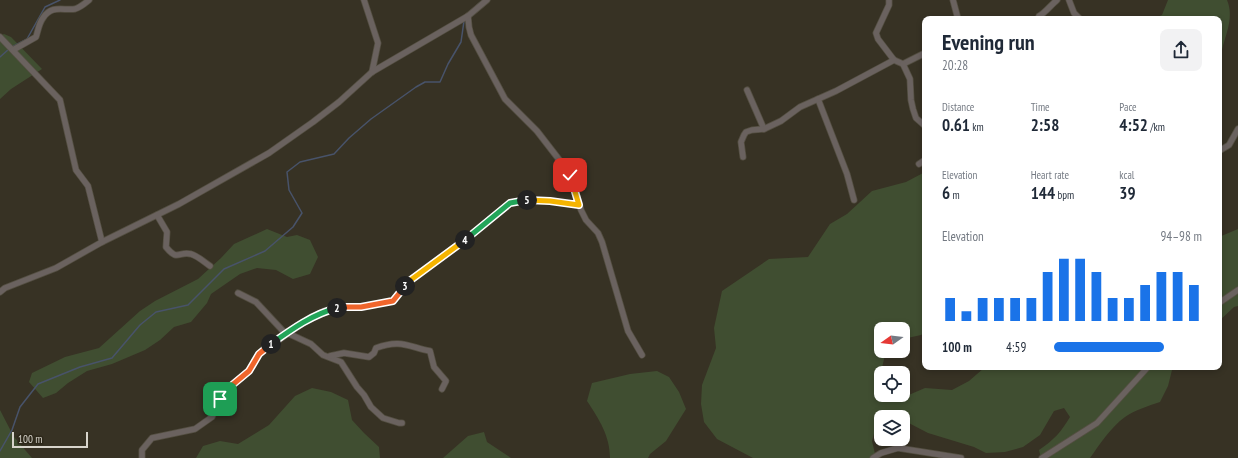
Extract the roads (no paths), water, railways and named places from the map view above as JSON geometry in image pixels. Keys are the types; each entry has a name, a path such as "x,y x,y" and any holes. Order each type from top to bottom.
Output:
{"street":[{"path":"13,50 36,37 43,18 52,10 63,8 74,9 82,6 89,0"},
{"path":"364,0 378,43 372,72"},
{"path":"0,292 5,288 56,268 102,242 157,215 269,153 340,102 372,72 466,18 487,0"},
{"path":"889,0 889,5 876,35 894,60 903,64 910,79 913,109 916,118 922,123"},
{"path":"953,0 957,16"},
{"path":"1039,16 1057,0"},
{"path":"1069,0 1074,13 1077,16"},
{"path":"1072,8 1073,16"},
{"path":"466,18 471,35 502,92 512,106 537,131 570,175 579,205 586,220 598,233 602,242 628,331 642,355"},
{"path":"0,37 60,100 76,170 88,186 102,242"},
{"path":"903,64 922,54"},
{"path":"743,157 741,145 744,135 752,130 764,129 788,118 800,107 894,60"},
{"path":"747,90 764,129"},
{"path":"818,99 843,162 854,200"},
{"path":"1222,149 1229,145 1238,129"},
{"path":"918,164 922,162"},
{"path":"142,458 142,450 152,438 195,429 212,416 220,399 231,386 249,371 259,354 287,333 324,311 344,307 361,307 393,301 408,282 467,238 510,203 531,200 579,205"},
{"path":"157,215 167,232 166,246 172,254 192,255 210,266"},
{"path":"1222,301 1238,290"},
{"path":"238,293 256,302 287,333 312,344 323,355 341,362 371,407 383,418 402,423"},
{"path":"328,356 344,353 369,357 374,353 376,348 386,344 398,342 430,351 434,367 446,381 442,389"},
{"path":"1042,458 1096,423 1145,370"},
{"path":"873,458 881,453 898,448 960,458"}],"waterway":[{"path":"12,47 27,39 45,7 60,0"},
{"path":"476,6 483,0"},
{"path":"0,451 12,430 20,407 38,384 80,367 112,358 140,325 156,312 188,305 224,269 265,251 293,227 302,213 289,190 287,172 300,162 334,154 349,138 371,119 416,87 425,82 440,82 448,64 461,42 464,21"},
{"path":"0,57 9,49"}]}
